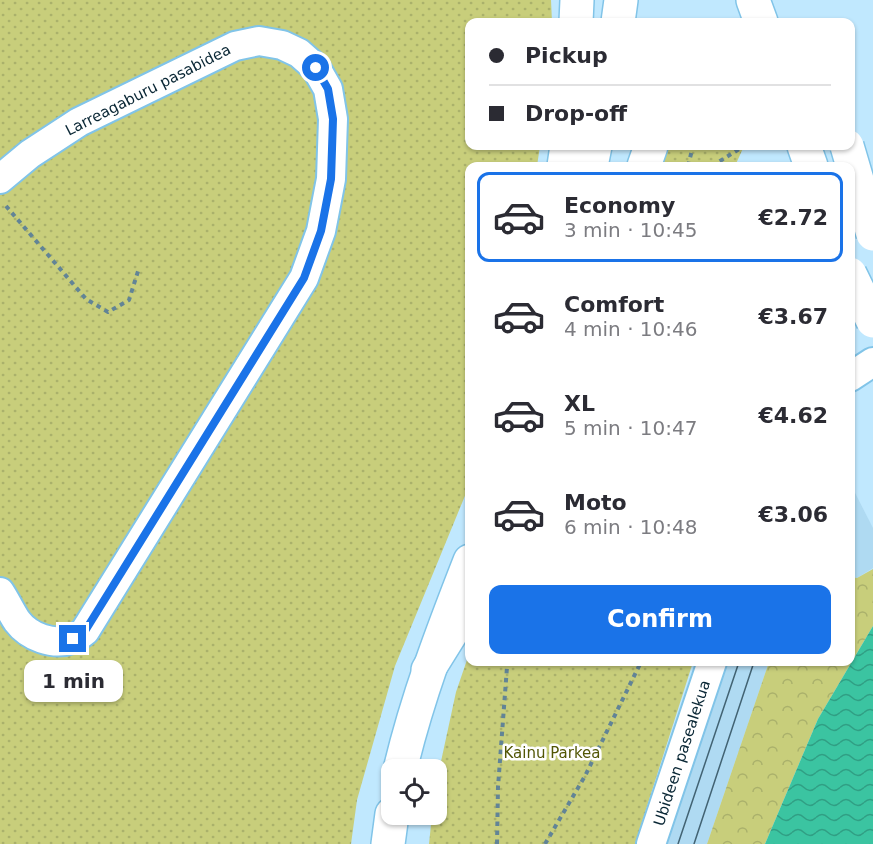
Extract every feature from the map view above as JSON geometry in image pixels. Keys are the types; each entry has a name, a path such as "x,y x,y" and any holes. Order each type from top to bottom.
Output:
{"main road":[{"path":"576,18 577,0"},
{"path":"602,0 604,18"},
{"path":"619,18 621,0"},
{"path":"753,0 760,18"},
{"path":"855,173 873,234"},
{"path":"855,284 873,321"},
{"path":"403,759 428,670 465,574"},
{"path":"428,670 465,609"},
{"path":"388,844 391,825"}],"street":[{"name":"Larreagaburu pasabidea","path":"0,179 30,154 80,122 235,46 260,42 282,45 299,53 316,68 328,89 333,119 331,179 321,231 304,278 85,631 73,639 59,641 43,639 28,632 17,621 0,591"},
{"path":"855,374 873,362"},
{"name":"Ubideen pasealekua","path":"651,844 710,666"}],"path":[{"path":"718,162 738,150"},
{"path":"0,198 86,299 108,312 129,300 139,268"},
{"path":"497,844 498,787 507,666"},
{"path":"544,844 585,776 639,666"}],"shaded area":[{"path":"855,493 873,528 873,568 855,578"},
{"path":"721,666 768,666 707,844 663,844"}],"green space":[{"path":"0,0 551,0 552,18 465,18 465,150 539,150 538,162 465,162 465,496 395,666 357,800 351,844 0,844"},
{"path":"663,150 742,150 737,162 658,162"},
{"path":"873,569 873,626 855,656 855,578"},
{"name":"Kainu Parkea","path":"465,666 692,666 635,844 429,844 431,825 447,825 447,759 442,759 456,692"},
{"path":"768,666 849,666 818,719 765,844 707,844"}],"water":[{"path":"873,626 873,844 765,844 818,719 849,666 855,666 855,656"}],"tram line":[{"path":"678,844 738,666"},
{"path":"694,844 753,666"}],"route":[{"path":"73,639 85,631 304,278 321,231 331,179 333,119 328,89 316,68"}]}
